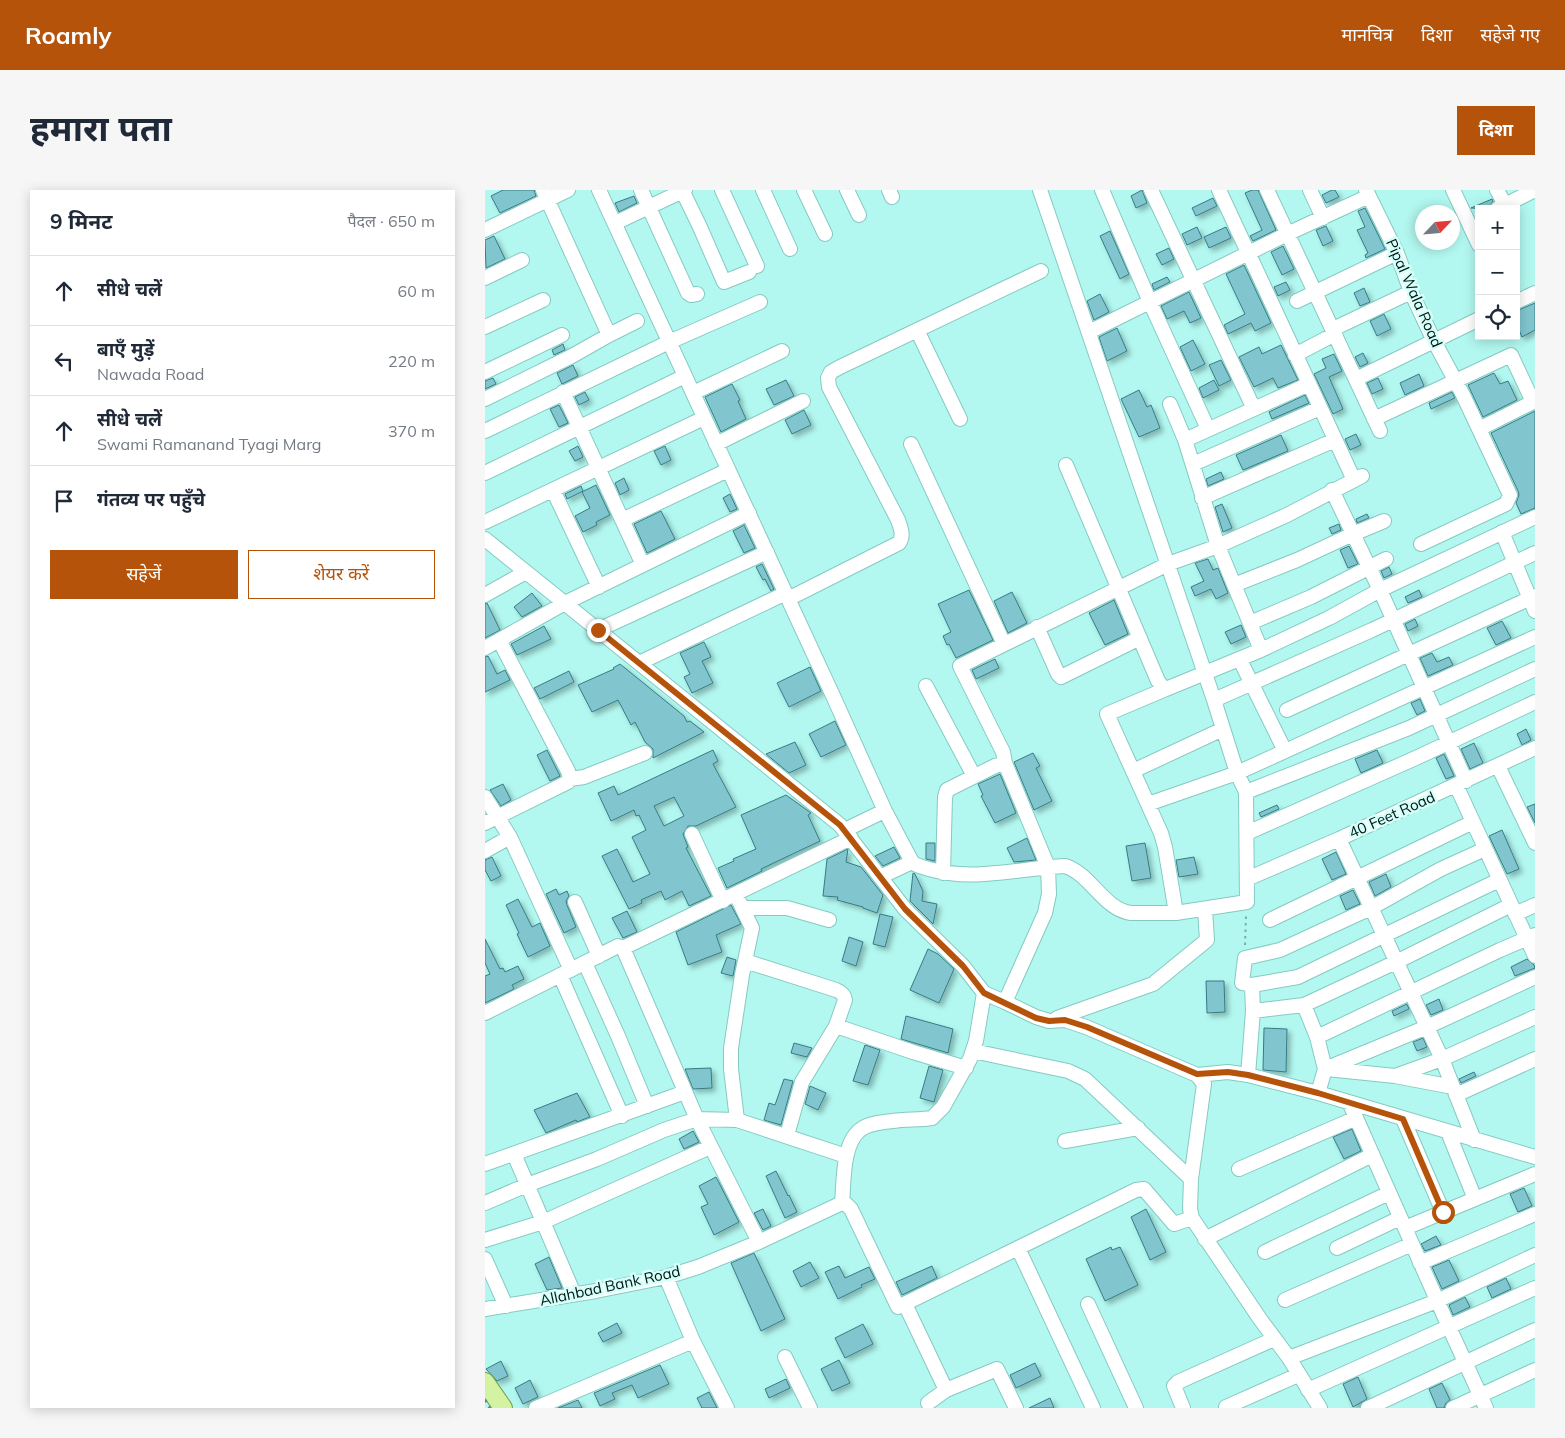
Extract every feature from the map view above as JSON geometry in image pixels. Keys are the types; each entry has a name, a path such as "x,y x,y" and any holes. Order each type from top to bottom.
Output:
{"main road":[{"path":"485,1382 503,1408"}],"street":[{"path":"485,230 545,195 568,190"},
{"path":"599,190 885,811 911,862 915,865 943,873 993,874 1065,866 1075,870 1115,908 1125,912 1176,913 1247,902 1246,792 1237,773 1214,700 1040,190"},
{"path":"641,190 688,293 691,295 697,294"},
{"path":"615,223 683,190 724,282 753,269 723,190"},
{"path":"763,190 790,248"},
{"path":"804,190 825,234"},
{"path":"847,190 859,215"},
{"path":"1102,190 1150,302 1208,429"},
{"path":"1151,190 1253,409"},
{"path":"1005,1002 1045,913 1049,894 1048,867 1005,763 1001,747 960,666 1119,587 1168,564 1218,546 1287,515 1358,478 1335,440 1219,190"},
{"path":"1267,190 1377,425 1455,380 1511,355 1534,401 1479,429"},
{"path":"1310,190 1323,218"},
{"path":"1453,190 1474,220"},
{"path":"1497,190 1501,205"},
{"path":"1505,205 1535,190"},
{"path":"1089,332 1323,218 1367,193"},
{"name":"Pipal Wala Road","path":"1367,193 1397,253 1411,292 1434,341 1463,395 1509,490 1509,500 1506,504 1421,544"},
{"path":"545,195 609,335"},
{"path":"1297,301 1397,253"},
{"path":"485,278 522,260"},
{"path":"639,663 899,543 903,531 829,387 828,378 831,372 1041,272"},
{"path":"1295,355 1334,331 1411,292"},
{"path":"1520,300 1535,293"},
{"path":"485,327 543,300"},
{"path":"485,431 669,342 760,302"},
{"path":"1356,379 1475,320"},
{"path":"485,399 637,321"},
{"path":"917,330 960,420"},
{"path":"485,372 561,335"},
{"path":"693,393 782,351"},
{"path":"485,473 685,376"},
{"path":"1185,440 1309,384"},
{"path":"563,392 643,564"},
{"path":"716,444 803,401"},
{"path":"1170,404 1185,440 1218,546 1261,650"},
{"path":"1193,464 1320,408"},
{"path":"485,522 704,418"},
{"path":"1202,498 1335,440"},
{"path":"911,444 1005,644"},
{"path":"1066,466 1158,681 1166,689"},
{"path":"622,520 728,470"},
{"path":"553,490 599,586"},
{"path":"1332,490 1449,742 1473,822 1513,910 1531,937 1535,956"},
{"path":"485,648 565,603 749,513"},
{"path":"1176,913 1165,847 1149,804 1107,714 1240,660 1535,516"},
{"path":"1234,585 1297,560 1383,521"},
{"path":"1502,532 1514,562 1532,597 1535,611"},
{"path":"485,539 848,834 905,909 963,966 984,993 1036,1018 1049,1021 1065,1020 1087,1027 1197,1074 1228,1072 1248,1075 1318,1093 1535,1158"},
{"path":"598,630 767,552"},
{"path":"1214,700 1393,620 1535,552"},
{"path":"1250,623 1311,597 1386,559"},
{"path":"485,594 526,572"},
{"path":"1287,710 1532,597"},
{"path":"1037,627 1061,677 1140,638"},
{"path":"1149,804 1237,773 1535,637"},
{"path":"499,640 568,771 570,779"},
{"path":"1240,660 1285,751"},
{"path":"1246,792 1409,728 1535,669"},
{"path":"926,686 974,776"},
{"path":"1247,833 1535,702"},
{"path":"1133,771 1223,729"},
{"name":"40 Feet Road","path":"1247,879 1339,839 1535,748"},
{"path":"491,820 568,782 570,779 584,777 645,753"},
{"path":"943,873 946,793 951,787 1005,763"},
{"path":"1498,766 1535,842"},
{"path":"485,797 491,820 510,837 622,1116"},
{"path":"485,1013 619,946 623,948 736,895 848,834 880,813"},
{"path":"1270,920 1473,822"},
{"path":"692,834 723,901"},
{"path":"485,851 510,837"},
{"path":"1339,839 1427,1027 1474,1140"},
{"path":"1485,848 1441,869 1371,908 1280,950 1245,958 1242,983 1252,985 1298,977 1499,880"},
{"path":"880,877 911,862"},
{"path":"736,895 752,928 731,1048 731,1069 737,1120"},
{"path":"575,902 599,956"},
{"path":"1253,1011 1304,1005 1513,910 1535,905"},
{"path":"743,908 787,908 829,920"},
{"path":"1049,1021 1153,984 1207,940 1205,908"},
{"path":"1317,1038 1499,950 1531,937"},
{"path":"623,948 697,1119 759,1242"},
{"path":"745,961 841,992 845,1000 836,1026 802,1082 787,1135"},
{"path":"585,963 647,1106"},
{"path":"1325,1069 1427,1027 1535,977"},
{"path":"1248,1075 1253,1011 1252,985"},
{"path":"984,993 981,1019 973,1051 966,1068 943,1107 936,1115 925,1119 894,1121 865,1128 855,1135 846,1156 843,1204 851,1209 898,1307 1140,1189 1147,1192 1174,1224 1192,1218"},
{"path":"1304,1005 1317,1038 1325,1069 1318,1093"},
{"path":"1395,1076 1441,1059 1535,1017"},
{"path":"836,1026 966,1068"},
{"path":"973,1051 1061,1069 1076,1074 1091,1083 1191,1179"},
{"path":"1325,1069 1395,1076 1454,1091 1535,1059"},
{"path":"1197,1074 1204,1084 1191,1179 1189,1209 1192,1218 1274,1339 1289,1358 1320,1408"},
{"path":"485,1164 685,1092"},
{"path":"1349,1102 1486,1408"},
{"path":"1239,1170 1356,1118"},
{"path":"485,1203 597,1159 664,1130 697,1119 737,1120 846,1156"},
{"path":"1403,1119 1443,1212"},
{"path":"1065,1141 1139,1128"},
{"path":"1448,1132 1475,1199"},
{"path":"485,1240 543,1222 710,1146"},
{"path":"513,1154 574,1294"},
{"path":"1205,1239 1372,1155"},
{"path":"1337,1248 1403,1223 1443,1212 1535,1174"},
{"path":"1265,1252 1389,1193"},
{"name":"Allahbad Bank Road","path":"485,1309 666,1277 698,1267 759,1242 843,1204"},
{"path":"1420,1263 1535,1214"},
{"path":"1285,1300 1412,1244"},
{"path":"1018,1248 1093,1408"},
{"path":"1289,1358 1437,1301 1535,1254"},
{"path":"485,1259 506,1306"},
{"path":"666,1277 693,1341 727,1408"},
{"path":"1308,1390 1535,1288"},
{"path":"905,1304 946,1390"},
{"path":"1088,1304 1136,1408"},
{"path":"1368,1408 1535,1330"},
{"path":"1183,1408 1175,1392 1174,1386 1178,1382 1274,1339"},
{"path":"542,1407 693,1341"},
{"path":"785,1357 810,1408"},
{"path":"925,1406 946,1390 997,1369 1016,1408"},
{"path":"1453,1408 1535,1370"},
{"path":"1225,1407 1298,1375"}],"path":[{"path":"1245,958 1247,902"}],"building":[{"path":"503,190 534,190 536,196 500,213 491,196"},
{"path":"1142,190 1147,203 1136,208 1131,196"},
{"path":"1258,190 1276,230 1253,241 1250,236 1262,230 1245,193"},
{"path":"1335,190 1339,197 1326,203 1322,195"},
{"path":"634,196 637,203 619,212 615,203"},
{"path":"1213,198 1217,206 1196,216 1192,208"},
{"path":"1492,199 1493,201 1490,205 1478,205"},
{"path":"1365,208 1385,249 1366,258 1365,255 1368,253 1357,230 1365,227 1358,211"},
{"path":"1326,226 1333,241 1323,246 1316,230"},
{"path":"1197,227 1202,238 1187,245 1182,234"},
{"path":"1226,227 1231,238 1209,248 1204,237"},
{"path":"1110,231 1129,274 1120,279 1100,236"},
{"path":"494,236 505,259 486,268 485,240"},
{"path":"1283,246 1294,269 1282,275 1271,252"},
{"path":"1169,248 1174,259 1162,265 1156,254"},
{"path":"1244,265 1271,323 1255,331 1251,323 1228,334 1224,325 1245,314 1226,274"},
{"path":"1167,277 1170,282 1154,290 1152,284"},
{"path":"1286,282 1290,290 1278,296 1274,287"},
{"path":"1364,288 1370,302 1360,306 1354,293"},
{"path":"1189,292 1201,318 1190,323 1184,311 1167,319 1161,306"},
{"path":"1100,294 1109,312 1094,320 1087,301"},
{"path":"1535,303 1535,330 1522,337 1520,332 1520,309"},
{"path":"1384,314 1391,329 1377,336 1370,321"},
{"path":"1117,328 1127,351 1107,361 1099,337"},
{"path":"1193,340 1205,364 1191,371 1180,347"},
{"path":"563,344 565,350 554,355 552,350"},
{"path":"1281,345 1298,380 1278,388 1273,378 1254,387 1239,357 1259,347 1262,354"},
{"path":"1363,353 1368,363 1360,367 1355,357"},
{"path":"1334,354 1342,371 1329,377 1343,409 1333,414 1314,374 1326,368 1322,359"},
{"path":"1221,360 1231,380 1219,386 1209,365"},
{"path":"573,365 578,376 562,384 557,373"},
{"path":"1494,373 1500,384 1508,381 1517,400 1483,417 1468,385"},
{"path":"1419,374 1424,386 1405,395 1400,383"},
{"path":"493,378 496,384 485,389 485,381"},
{"path":"1378,378 1383,389 1372,394 1367,383"},
{"path":"786,380 794,396 774,405 766,389"},
{"path":"1214,380 1219,390 1203,398 1199,388"},
{"path":"732,384 746,419 721,432 705,397"},
{"path":"1139,390 1147,407 1151,405 1160,428 1139,437 1121,399"},
{"path":"585,392 589,400 579,405 575,397"},
{"path":"1452,392 1455,398 1431,409 1429,403"},
{"path":"1305,395 1309,403 1272,419 1269,412"},
{"path":"559,405 568,423 559,427 550,409"},
{"path":"804,410 811,425 792,434 785,420"},
{"path":"1535,411 1535,508 1521,514 1516,503 1519,495 1518,491 1491,433"},
{"path":"1356,434 1361,445 1350,450 1345,439"},
{"path":"1281,435 1288,451 1243,470 1236,455"},
{"path":"578,446 583,457 575,461 569,451"},
{"path":"665,446 671,460 661,465 654,451"},
{"path":"1221,472 1224,479 1208,486 1206,479"},
{"path":"624,478 629,490 620,495 615,483"},
{"path":"596,485 610,515 596,522 597,525 583,532 575,516 590,508 582,492"},
{"path":"581,486 583,491 567,499 565,494"},
{"path":"730,494 737,509 730,512 723,498"},
{"path":"1222,504 1232,528 1223,532 1215,507"},
{"path":"661,511 675,539 647,553 634,524"},
{"path":"1367,514 1369,518 1357,523 1356,519"},
{"path":"1339,524 1341,530 1332,534 1329,528"},
{"path":"744,525 755,548 744,553 733,531"},
{"path":"1349,546 1358,564 1348,568 1340,550"},
{"path":"1208,559 1213,570 1218,568 1228,593 1216,599 1211,589 1195,596 1191,587 1204,581 1195,563"},
{"path":"762,564 774,589 771,591 756,567"},
{"path":"1389,567 1392,574 1384,578 1381,571"},
{"path":"969,590 993,640 956,658 943,636 951,632 938,604"},
{"path":"1419,590 1422,597 1408,603 1405,597"},
{"path":"1012,592 1027,623 1008,633 994,601"},
{"path":"532,593 542,606 522,617 514,607"},
{"path":"1114,600 1128,634 1105,645 1089,613"},
{"path":"487,603 500,630 485,638 485,604"},
{"path":"1415,619 1418,626 1408,631 1405,624"},
{"path":"1502,621 1511,638 1496,645 1487,628"},
{"path":"1241,625 1246,637 1231,644 1225,632"},
{"path":"544,626 551,639 517,655 511,644"},
{"path":"704,642 711,657 702,661 713,683 692,693 684,677 690,674 680,653"},
{"path":"1432,653 1437,662 1449,657 1453,665 1428,676 1420,658"},
{"path":"488,656 497,674 505,670 510,680 485,692 485,657"},
{"path":"995,659 999,668 976,679 972,670"},
{"path":"620,664 684,716 687,722 690,721 704,732 653,758 653,749 645,742 635,722 631,725 618,700 592,712 578,685 614,669"},
{"path":"810,667 821,691 789,707 777,683"},
{"path":"569,671 574,682 540,699 534,688"},
{"path":"1420,699 1425,711 1417,715 1411,703"},
{"path":"835,721 846,745 821,757 809,734"},
{"path":"1526,729 1531,740 1522,745 1517,734"},
{"path":"795,742 806,765 789,773 766,754"},
{"path":"1474,743 1483,763 1470,769 1461,749"},
{"path":"547,750 560,776 550,781 537,755"},
{"path":"713,750 718,761 713,764 736,807 696,826 688,826 683,834 688,847 686,848 711,896 689,906 682,891 665,900 661,891 641,900 642,903 629,909 602,856 617,849 633,882 650,874 632,837 646,830 639,815 636,816 634,810 611,821 598,793 614,786 618,795","holes":["674,797 684,816 664,826 654,806"]},
{"path":"1377,750 1383,763 1361,773 1355,759"},
{"path":"1033,753 1040,766 1036,768 1052,801 1034,810 1014,762"},
{"path":"1444,754 1454,776 1446,779 1436,758"},
{"path":"1000,774 1016,813 995,823 981,796 983,795 978,784"},
{"path":"503,784 511,800 501,806 490,790"},
{"path":"786,795 811,813 808,815 820,841 761,869 762,871 727,888 718,868 756,849 741,815"},
{"path":"1535,804 1535,823 1527,807"},
{"path":"1277,805 1279,809 1261,817 1259,813"},
{"path":"1502,830 1519,869 1507,874 1489,836"},
{"path":"1027,838 1036,860 1014,862 1007,848"},
{"path":"926,843 935,843 935,861 926,859"},
{"path":"1145,843 1151,878 1132,881 1126,846"},
{"path":"894,847 900,858 883,866 875,856"},
{"path":"848,849 846,862 861,867 883,895 877,913 837,900 838,897 823,896 827,859"},
{"path":"1336,852 1346,874 1332,880 1322,859"},
{"path":"492,857 501,876 491,881 485,870 485,860"},
{"path":"1194,857 1198,874 1179,877 1176,860"},
{"path":"913,873 923,891 922,901 937,904 933,924 910,901"},
{"path":"1386,874 1391,887 1375,896 1369,882"},
{"path":"556,889 559,895 567,891 569,896 566,901 567,905 576,927 564,933 546,894"},
{"path":"1353,890 1360,904 1346,910 1340,896"},
{"path":"518,899 532,927 540,923 550,946 528,957 506,905"},
{"path":"731,905 741,924 716,935 722,952 688,965 676,932"},
{"path":"627,911 637,932 623,938 612,918"},
{"path":"880,914 893,917 885,947 873,944"},
{"path":"849,937 863,942 856,966 842,961"},
{"path":"485,939 500,969 503,968 505,972 518,966 524,979 512,985 514,989 485,1003 485,976 490,974 485,963"},
{"path":"928,949 938,954 954,969 939,1003 910,990"},
{"path":"727,957 736,960 733,976 721,973"},
{"path":"1527,959 1535,968 1515,976 1511,967"},
{"path":"1206,981 1224,981 1225,1012 1207,1013"},
{"path":"1439,999 1443,1010 1431,1015 1426,1005"},
{"path":"1407,1004 1409,1009 1394,1016 1392,1011"},
{"path":"906,1016 953,1029 948,1053 901,1039"},
{"path":"1264,1028 1287,1029 1286,1072 1263,1070"},
{"path":"1423,1038 1427,1047 1417,1051 1413,1042"},
{"path":"794,1043 812,1048 807,1057 791,1053"},
{"path":"865,1045 880,1050 868,1085 853,1081"},
{"path":"929,1066 943,1070 934,1102 920,1098"},
{"path":"711,1068 712,1088 693,1089 685,1069"},
{"path":"1474,1072 1476,1076 1461,1083 1459,1079"},
{"path":"784,1079 793,1081 781,1125 764,1120 769,1103 775,1105"},
{"path":"810,1086 826,1093 818,1110 805,1104"},
{"path":"577,1093 590,1117 577,1122 576,1120 546,1133 534,1110"},
{"path":"1352,1129 1361,1151 1344,1159 1333,1137"},
{"path":"693,1131 699,1142 684,1149 679,1139"},
{"path":"776,1171 797,1212 785,1218 766,1176"},
{"path":"716,1177 739,1222 714,1235 701,1207 708,1204 699,1186"},
{"path":"1524,1188 1532,1206 1518,1212 1510,1194"},
{"path":"763,1209 771,1226 763,1230 754,1213"},
{"path":"1146,1209 1166,1252 1150,1260 1131,1217"},
{"path":"1436,1236 1441,1245 1425,1251 1421,1244"},
{"path":"1111,1247 1112,1250 1120,1247 1138,1285 1105,1301 1086,1259"},
{"path":"754,1253 785,1319 761,1331 731,1263"},
{"path":"549,1257 562,1288 547,1290 535,1264"},
{"path":"1449,1260 1459,1281 1442,1289 1432,1267"},
{"path":"810,1262 819,1278 801,1287 793,1271"},
{"path":"839,1266 845,1278 869,1267 875,1279 838,1299 825,1272"},
{"path":"932,1266 937,1278 902,1295 896,1282"},
{"path":"1506,1278 1511,1289 1492,1298 1487,1287"},
{"path":"1465,1297 1470,1307 1453,1315 1449,1305"},
{"path":"617,1323 622,1333 603,1342 598,1333"},
{"path":"863,1324 873,1344 845,1358 835,1338"},
{"path":"839,1360 850,1383 832,1391 821,1369"},
{"path":"501,1361 508,1376 497,1381 486,1369"},
{"path":"1035,1363 1041,1376 1016,1388 1010,1375"},
{"path":"660,1365 669,1384 638,1398 632,1385 612,1393 615,1399 600,1406 594,1393"},
{"path":"1358,1377 1367,1399 1353,1407 1343,1384"},
{"path":"786,1379 790,1388 769,1398 765,1389"},
{"path":"530,1380 538,1397 523,1404 515,1388"},
{"path":"1442,1383 1450,1400 1444,1408 1437,1408 1429,1389"},
{"path":"709,1392 717,1408 702,1408 697,1398"},
{"path":"1050,1398 1054,1408 1029,1408"},
{"path":"578,1400 582,1408 558,1408"}],"railway":[{"path":"485,1400 490,1408"}],"route":[{"path":"598,630 840,825 905,909 963,966 984,993 1036,1018 1049,1021 1065,1020 1087,1027 1197,1074 1228,1072 1248,1075 1318,1093 1403,1119 1443,1212"}]}
